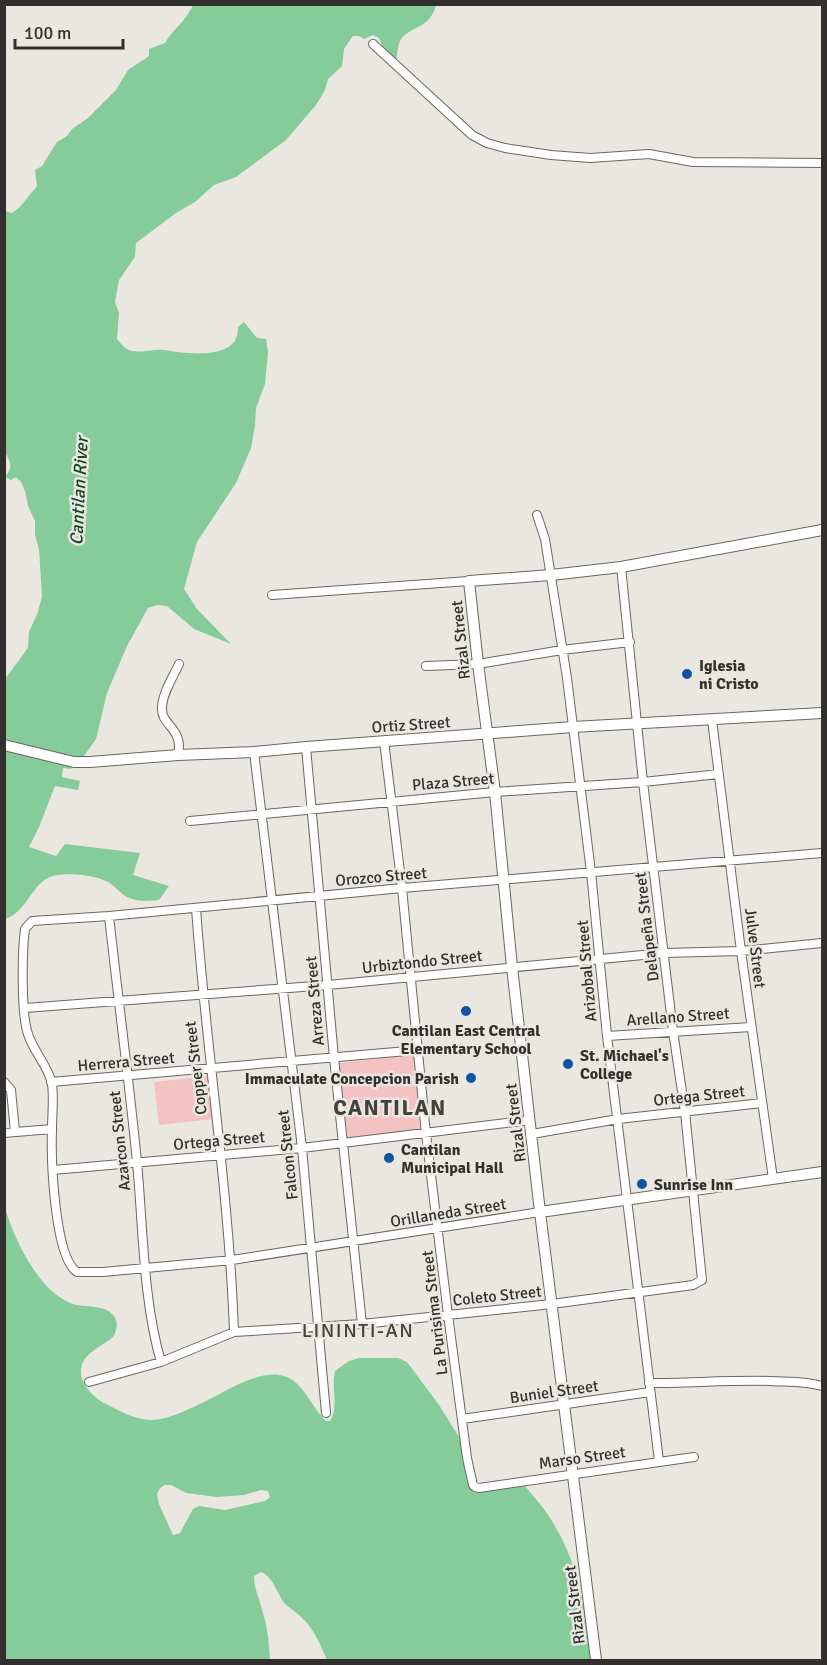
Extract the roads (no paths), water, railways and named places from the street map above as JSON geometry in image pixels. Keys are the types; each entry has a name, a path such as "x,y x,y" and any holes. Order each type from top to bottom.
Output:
{"street":[{"path":"373,44 472,135 487,143 527,152 590,158 649,154 693,162 822,162"},
{"name":"Arizobal Street","path":"537,515 545,539 573,727 591,872 607,1036 659,1461"},
{"path":"272,596 551,576 621,567 822,530"},
{"name":"Delapeña Street","path":"621,567 673,1031 685,1112 702,1275 700,1282"},
{"name":"Rizal Street","path":"469,581 495,792 540,1212 596,1660"},
{"path":"426,666 478,664 562,650 630,642"},
{"path":"178,755 179,741 173,728 162,716 162,708 163,700 179,664"},
{"name":"Ortiz Street","path":"4,745 74,762 254,752 573,727 822,713"},
{"name":"Julve Street","path":"712,720 773,1179"},
{"name":"La Purisima Street","path":"384,741 448,1316 469,1472 475,1487"},
{"name":"Arreza Street","path":"306,747 334,1058 362,1324"},
{"name":"Falcon Street","path":"254,752 302,1148 327,1413"},
{"name":"Plaza Street","path":"190,821 391,801 579,785 644,782 719,774"},
{"name":"Orozco Street","path":"25,1008 24,937 28,924 32,921 822,853"},
{"name":"Copper Street","path":"196,908 202,996 232,1260 234,1332"},
{"name":"Azarcon Street","path":"109,916 137,1162 146,1267 154,1334 161,1362"},
{"name":"Urbiztondo Street","path":"25,1008 202,996 664,953 741,951 822,943"},
{"path":"25,1008 28,1038 51,1082 52,1170"},
{"name":"Arellano Street","path":"607,1036 751,1027"},
{"name":"Herrera Street","path":"51,1082 419,1050"},
{"path":"4,1082 11,1090 15,1132"},
{"name":"Ortega Street","path":"532,1134 618,1119 762,1103"},
{"name":"Ortega Street","path":"52,1170 302,1148 530,1120"},
{"path":"4,1133 52,1129"},
{"name":"Orillaneda Street","path":"52,1170 59,1230 68,1259 77,1272 103,1272 232,1260 540,1212 822,1172"},
{"name":"Coleto Street","path":"89,1382 161,1362 234,1332 448,1316 693,1285 700,1282"},
{"name":"Buniel Street","path":"462,1419 650,1388 750,1381 822,1386"},
{"name":"Marso Street","path":"475,1487 694,1457"}],"water":[{"name":"Cantilan River","path":"193,5 436,5 429,19 400,41 396,65 385,54 379,38 373,35 364,39 353,36 344,49 342,66 328,79 325,90 316,105 286,140 236,177 214,185 195,202 176,213 136,243 135,257 119,280 115,302 119,313 117,339 126,348 131,351 210,353 230,346 236,338 238,327 244,322 257,338 266,339 268,352 265,384 256,408 251,448 236,483 197,542 184,589 197,609 231,644 194,629 167,606 157,605 148,608 127,646 107,693 96,739 84,756 75,758 71,769 63,768 62,777 80,781 78,790 55,786 29,847 56,856 65,844 140,853 133,875 169,886 159,900 131,899 108,882 90,876 57,875 42,882 20,910 5,919 5,679 28,648 29,632 42,596 35,521 21,482 16,477 11,480 5,477 10,465 5,452 5,211 12,213 19,208 37,186 35,170 42,166 57,142 88,118 116,90 128,70 149,56 149,49 165,43"},
{"path":"4,1203 20,1246 28,1261 49,1288 60,1298 73,1304 105,1309 115,1318 117,1326 113,1337 88,1355 81,1371 88,1390 104,1403 127,1414 145,1420 160,1419 183,1412 248,1380 279,1375 287,1377 300,1386 320,1415 326,1421 330,1421 334,1410 335,1371 349,1361 359,1358 398,1358 407,1362 439,1405 461,1440 471,1488 524,1485 554,1524 565,1544 576,1576 584,1610 591,1660 327,1660 311,1629 286,1605 269,1578 261,1572 254,1576 254,1581 266,1625 270,1660 5,1660","holes":["171,1485 186,1493 217,1497 244,1495 261,1490 268,1491 270,1497 265,1501 225,1510 199,1506 193,1509 180,1533 173,1535 157,1494 160,1488"]}],"place":[{"name":"Iglesia ni Cristo","path":"687,674"},
{"name":"Cantilan East Central Elementary School","path":"466,1011"},
{"name":"St. Michael's College","path":"568,1064"},
{"name":"Immaculate Concepcion Parish","path":"471,1078"},
{"name":"Cantilan Municipal Hall","path":"389,1158"},
{"name":"Sunrise Inn","path":"642,1184"}],"district":[{"name":"CANTILAN","path":"390,1107"},
{"name":"LININTI-AN","path":"358,1330"}]}
